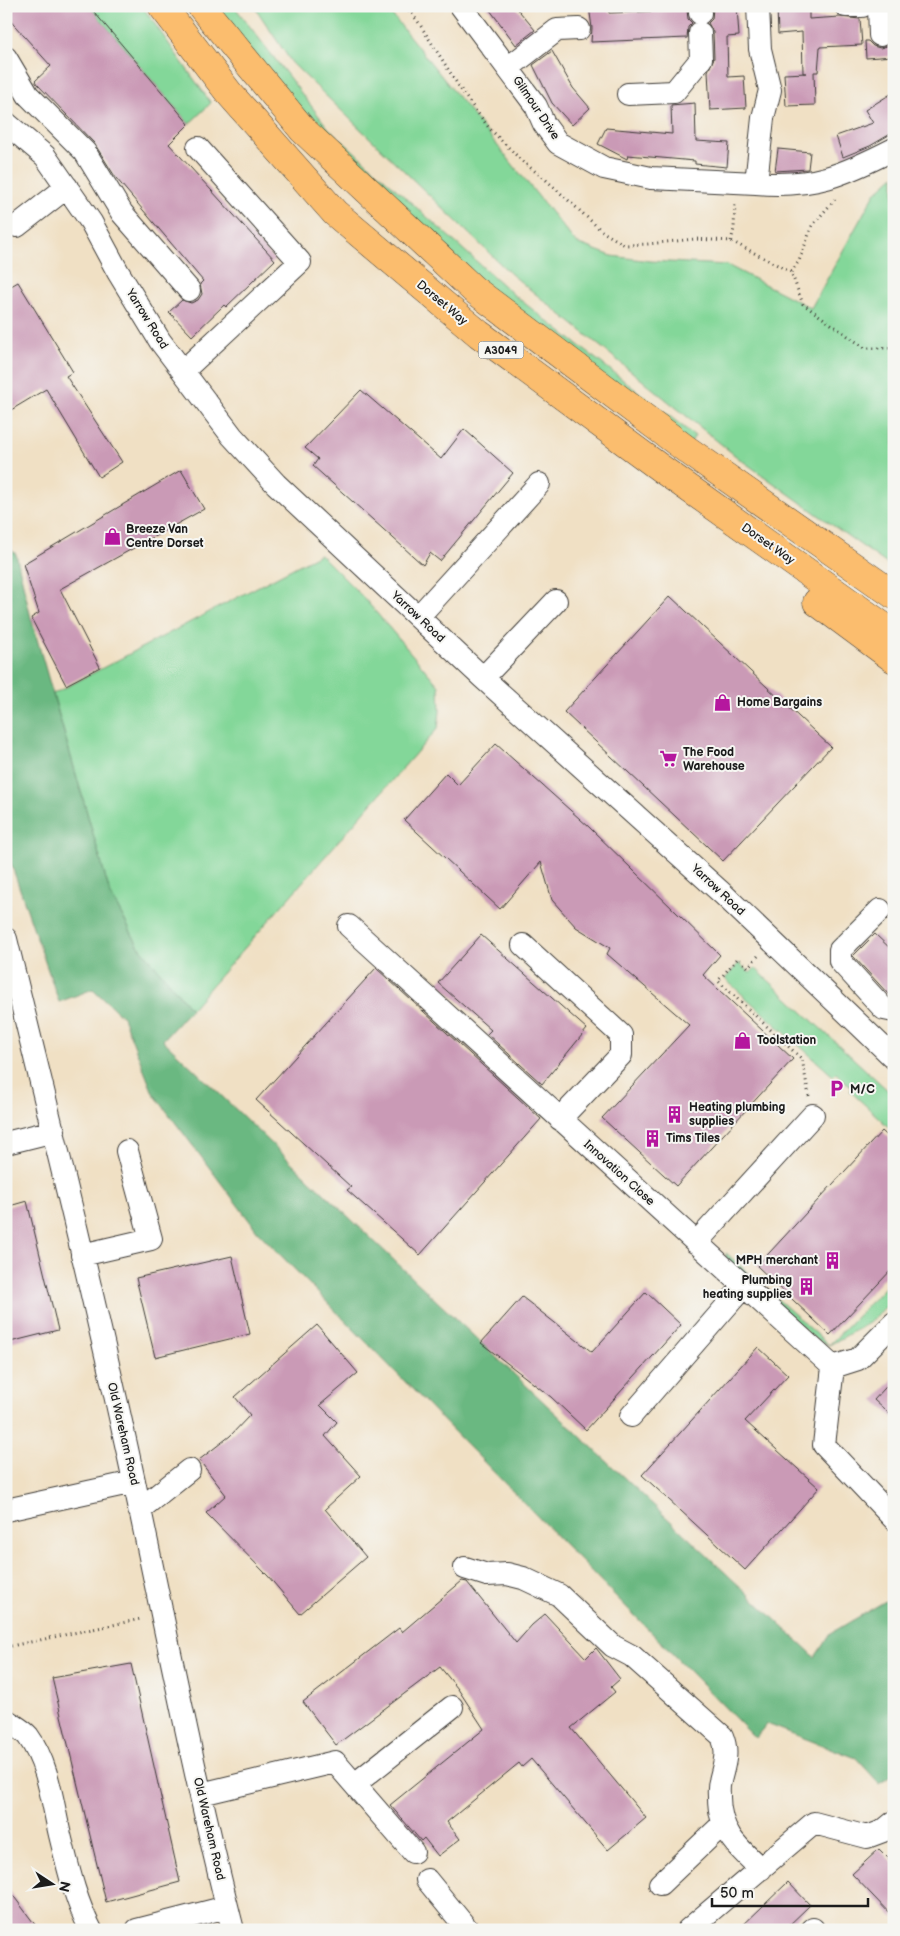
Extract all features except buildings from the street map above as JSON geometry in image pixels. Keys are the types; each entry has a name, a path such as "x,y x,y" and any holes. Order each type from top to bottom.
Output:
{"highway":[{"name":"Dorset Way","path":"162,6 228,93 335,213 479,334 663,470 894,634"},
{"name":"A3049","path":"201,6 303,130 474,289 686,449 894,595"},
{"path":"453,312 482,349 550,404 894,659"}],"street":[{"name":"Gilmour Drive","path":"461,6 536,106 544,124 558,143 604,168 651,178 778,185 804,184 843,174 894,149"},
{"path":"746,182 770,90 760,49 758,6"},
{"path":"846,6 862,6"},
{"path":"879,6 880,35"},
{"path":"628,94 674,92 701,59 700,17"},
{"path":"508,68 557,30 579,28"},
{"path":"6,58 28,95 85,152 122,213 188,290"},
{"name":"Yarrow Road","path":"6,124 46,156 91,222 118,272 160,341 204,402 276,484 483,678 724,895 894,1058"},
{"path":"183,371 300,262 198,148"},
{"path":"17,226 67,187"},
{"path":"418,617 539,484"},
{"path":"483,678 556,601"},
{"path":"880,910 840,950 840,961 884,1009 894,1011"},
{"name":"Innovation Close","path":"349,926 833,1367"},
{"name":"Old Wareham Road","path":"6,939 54,1131 233,1930"},
{"path":"523,945 622,1035 621,1055 560,1119"},
{"path":"696,1243 812,1115"},
{"path":"6,1143 54,1131"},
{"path":"82,1255 151,1239 127,1151"},
{"path":"631,1416 744,1286"},
{"path":"894,1323 858,1359 833,1367 824,1445 894,1519"},
{"path":"140,1510 189,1470"},
{"path":"6,1510 134,1482"},
{"path":"466,1568 487,1575 507,1574 523,1578 559,1595 613,1646 632,1656 722,1736 726,1747 725,1764 719,1784 719,1810 723,1824 729,1836 761,1869"},
{"path":"355,1784 452,1707"},
{"path":"6,1720 27,1735 40,1760 52,1793 59,1833 80,1909 91,1930"},
{"path":"201,1794 335,1762 413,1852"},
{"path":"688,1930 814,1823 867,1837 883,1831 894,1822"},
{"path":"660,1884 723,1824"},
{"path":"426,1880 468,1930"},
{"path":"137,1930 227,1907"}],"path":[{"path":"406,6 419,23 465,96 489,128 522,162 603,232 625,245 696,239 731,241 792,272 803,304 865,348 894,348"},
{"path":"731,241 734,229 738,184 746,182"},
{"path":"792,272 799,261 812,226 840,195"},
{"path":"771,941 748,968 738,958 718,981 802,1059 812,1115"},
{"path":"6,1648 162,1614"}],"green space":[{"path":"89,6 142,6 211,103 189,124"},
{"path":"201,6 234,6 329,129 514,295 695,436 686,449 473,289"},
{"path":"254,6 385,6 576,243 612,256 650,261 727,265 811,308 875,193 894,176 894,569 737,457 511,274 292,63"},
{"path":"6,546 16,554 31,618 110,893 138,945 191,1009 163,1040 481,1343 815,1657 831,1633 894,1596 894,1773 880,1784 856,1758 767,1724 755,1738 258,1232 153,1093 123,1017 93,989 59,1002 6,849"},
{"path":"320,554 363,597 439,686 440,711 438,728 191,1009 138,945 110,893 53,694"},
{"path":"739,963 750,973 755,968 894,1096 894,1132 850,1091 852,1088 836,1073 833,1076 725,979"},
{"path":"726,1253 829,1345 815,1339 726,1259"},
{"path":"894,1278 894,1299 869,1323 829,1345"}],"place":[{"name":"Breeze Van Centre Dorset","path":"112,536"},
{"name":"Home Bargains","path":"723,702"},
{"name":"The Food Warehouse","path":"669,759"},
{"name":"Toolstation","path":"743,1040"},
{"name":"M/C","path":"836,1089"},
{"name":"Heating plumbing supplies","path":"675,1114"},
{"name":"Tims Tiles","path":"652,1138"},
{"name":"MPH merchant","path":"832,1260"},
{"name":"Plumbing heating supplies","path":"806,1287"}]}
